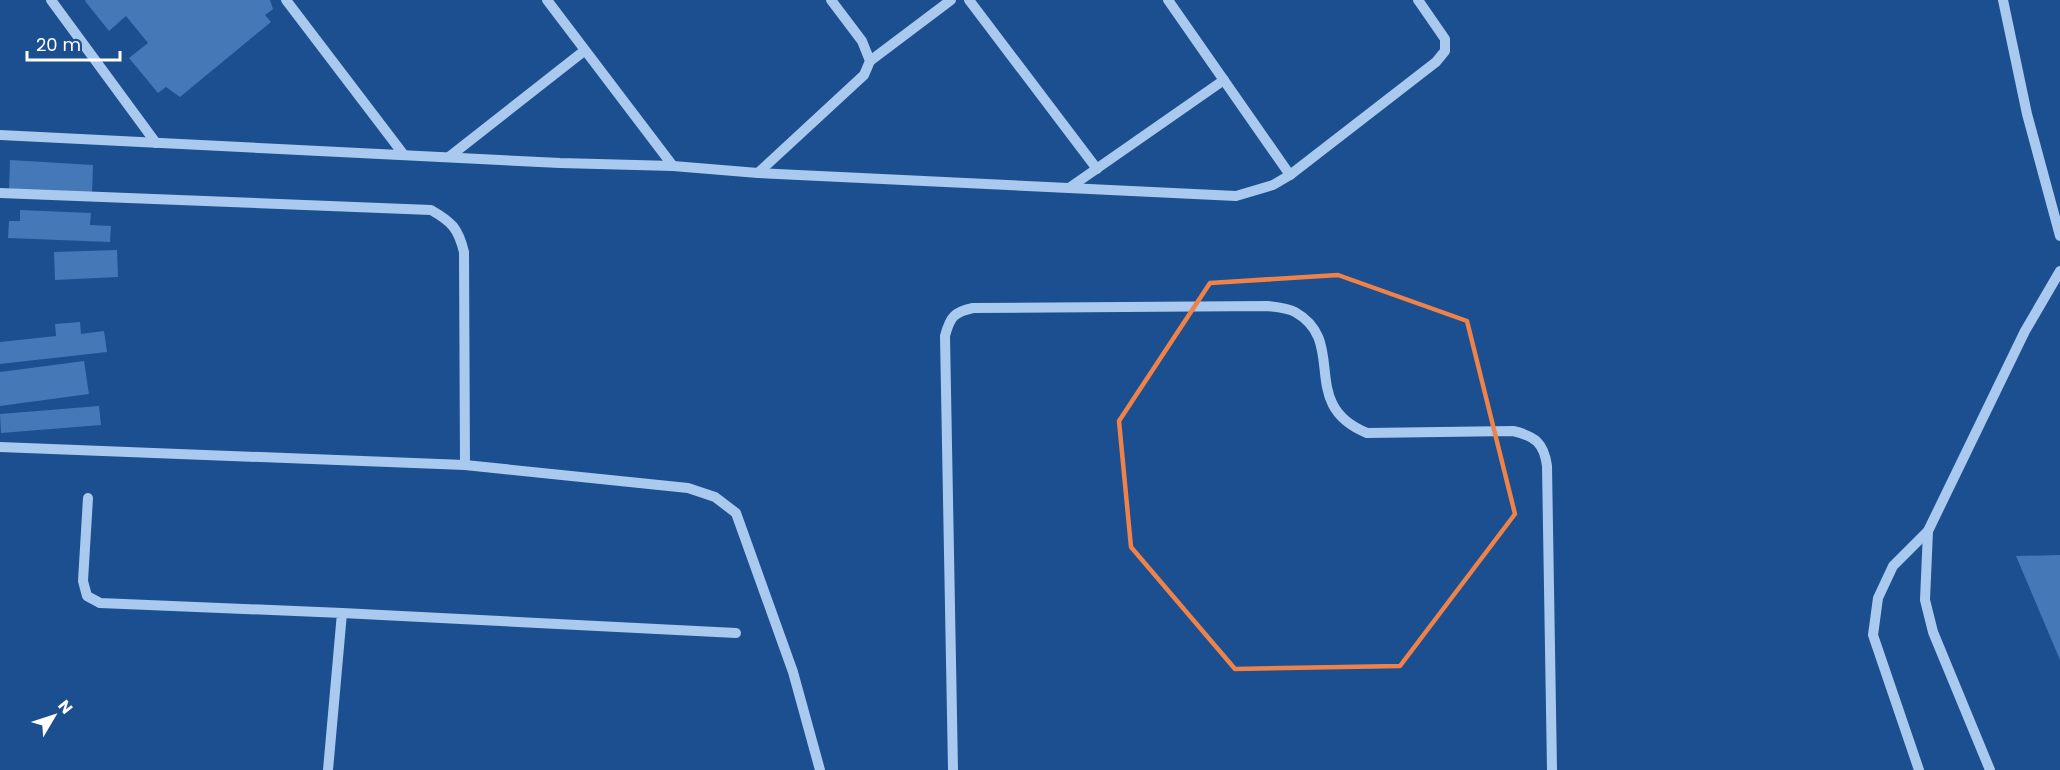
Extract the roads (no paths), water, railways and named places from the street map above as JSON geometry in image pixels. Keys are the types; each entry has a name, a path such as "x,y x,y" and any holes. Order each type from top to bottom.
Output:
{"street":[{"path":"51,0 156,143"},
{"path":"286,0 404,155"},
{"path":"547,0 673,166"},
{"path":"831,0 862,41 870,61"},
{"path":"758,173 852,88 864,75 870,61 951,0"},
{"path":"969,0 1097,169"},
{"path":"1168,0 1290,175"},
{"path":"0,135 673,166 758,173 1236,196 1273,185 1290,175 1436,62 1445,51 1445,39 1418,0"},
{"path":"2003,0 2027,114 2060,236"},
{"path":"449,157 584,51"},
{"path":"1069,188 1224,80"},
{"path":"0,193 431,210 450,220 460,237 464,252 465,465"},
{"path":"1919,770 1873,635 1878,598 1893,566 1928,531 2025,331 2060,272"},
{"path":"953,770 945,336 950,318 959,311 973,308 1268,306 1294,311 1312,324 1322,344 1326,384 1333,408 1347,425 1367,433 1513,431 1531,435 1545,448 1548,465 1552,770"},
{"path":"0,447 465,465 688,488 715,496 736,513 793,672 820,770"},
{"path":"88,498 83,581 87,596 100,603 736,633"},
{"path":"1928,531 1924,600 1933,632 1990,770"},
{"path":"328,770 342,613"}]}
